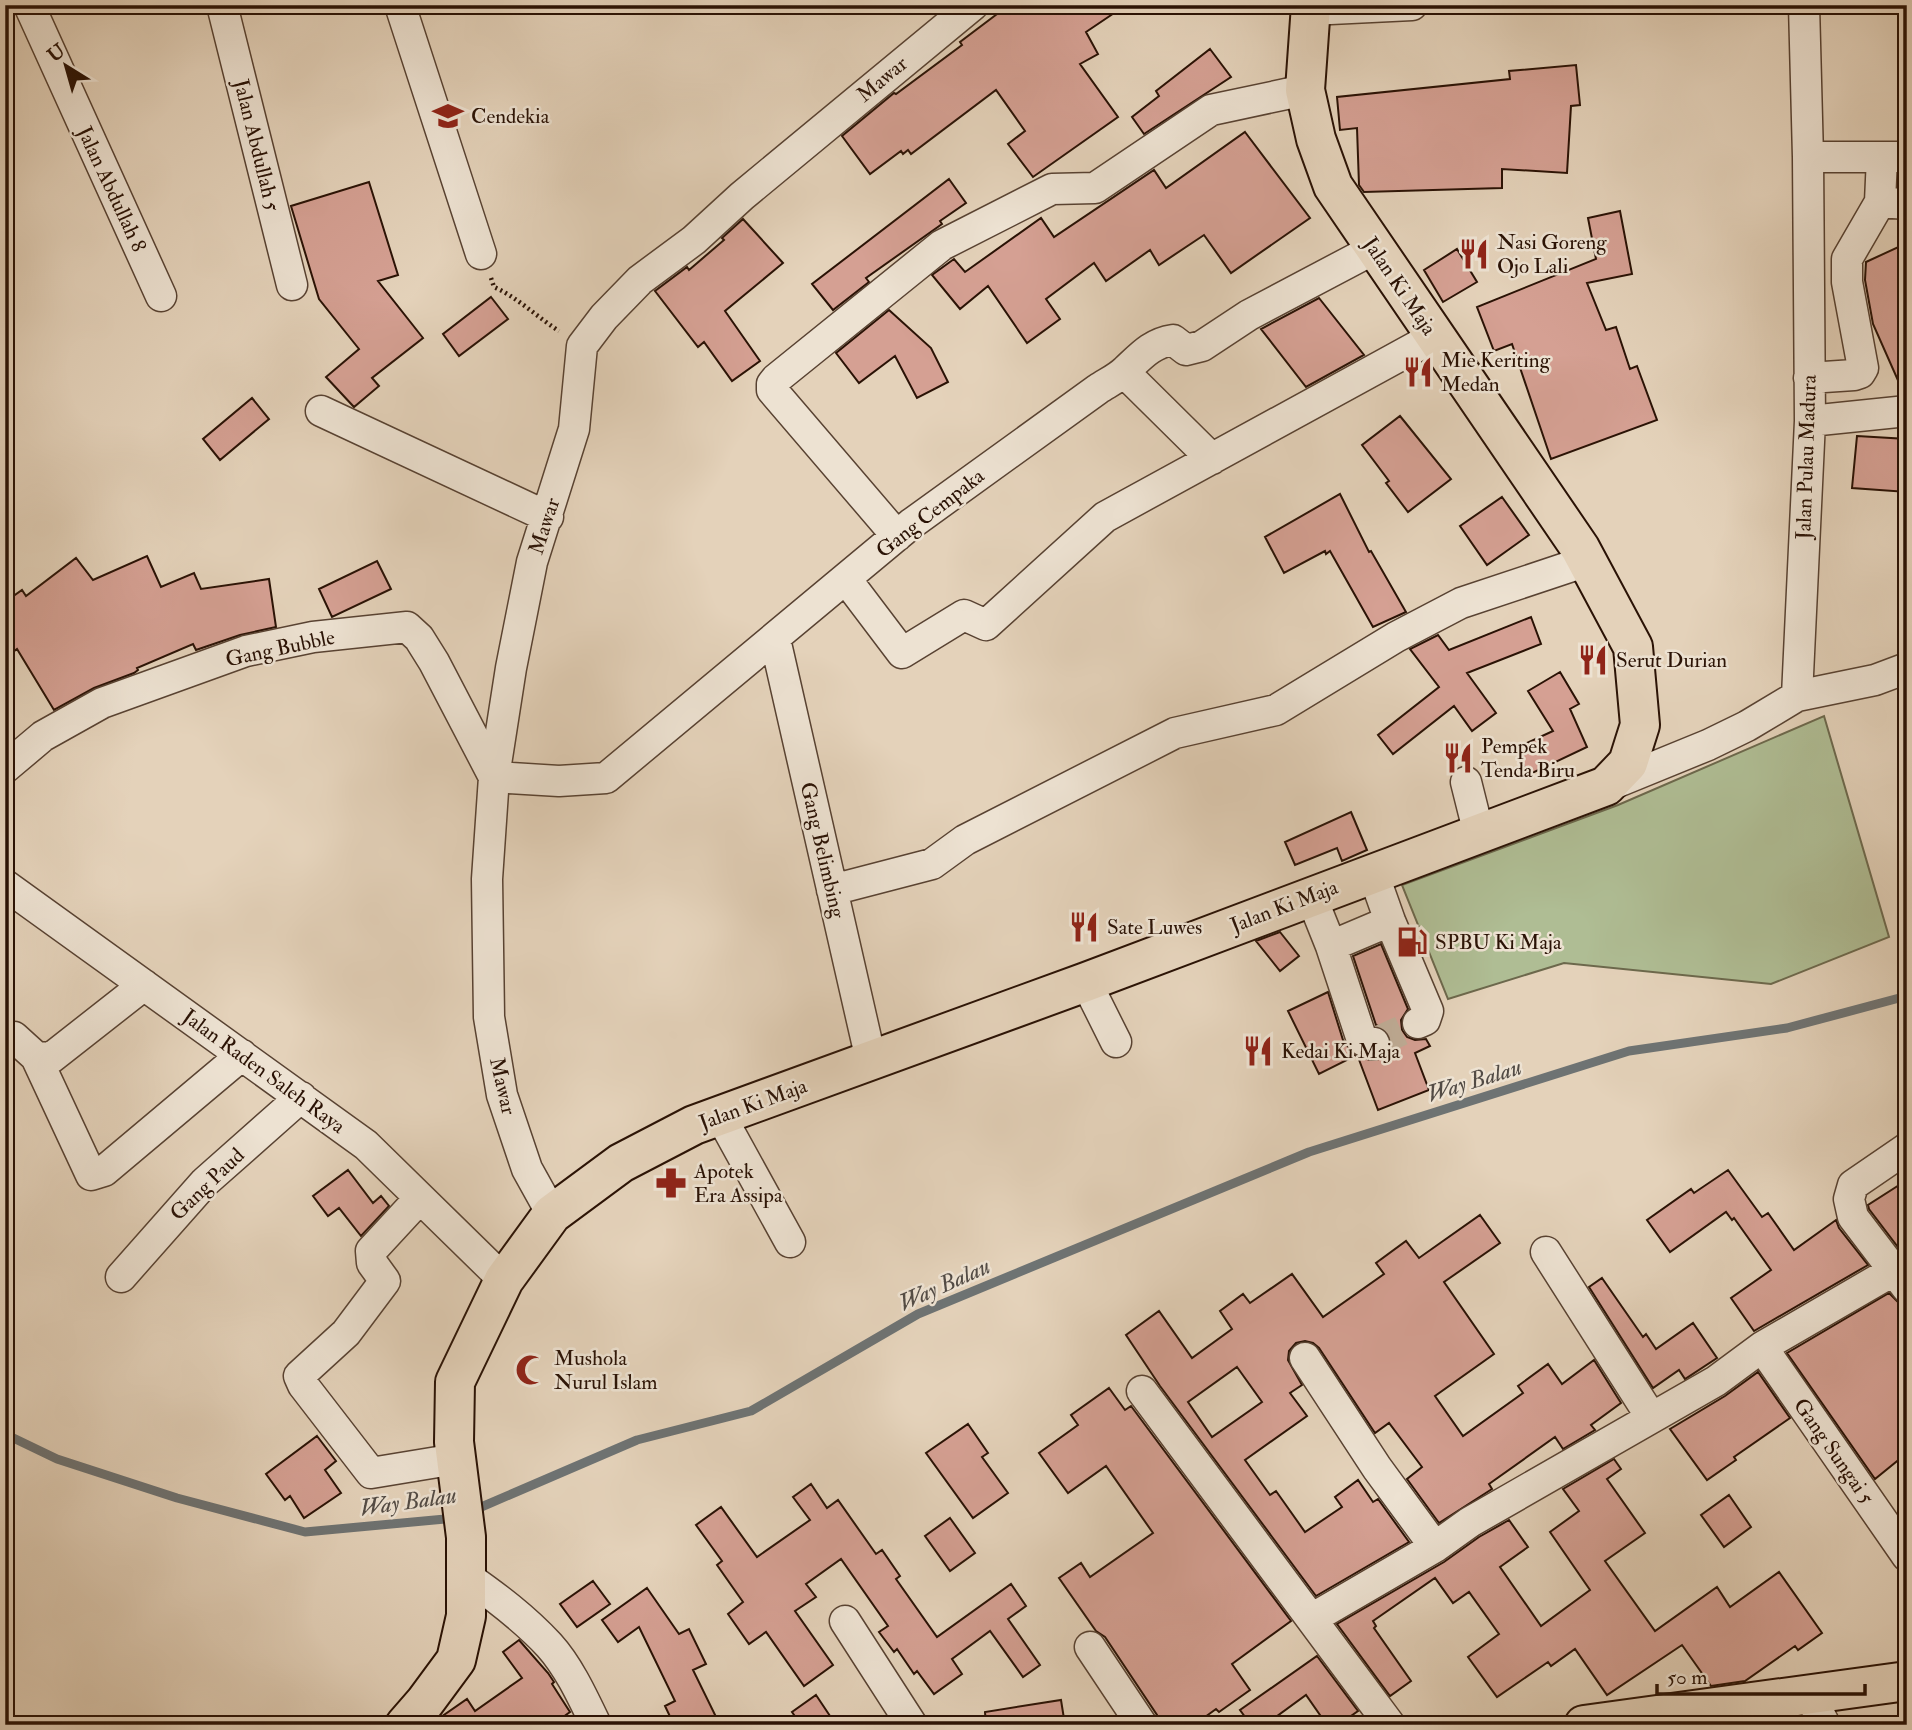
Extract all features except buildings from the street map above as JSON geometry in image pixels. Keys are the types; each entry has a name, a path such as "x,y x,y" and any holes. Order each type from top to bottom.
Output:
{"main road":[{"name":"Jalan Ki Maja","path":"405,1725 456,1660 466,1616 466,1537 455,1451 455,1382 504,1280 552,1214 621,1163 694,1125 1086,982 1606,786 1628,763 1640,725 1633,647 1587,561 1333,186 1316,139 1305,90 1311,8"},
{"path":"1584,1725 1817,1710 1874,1684 1907,1681"}],"street":[{"name":"Jalan Abdullah 8","path":"29,5 161,296"},
{"name":"Jalan Abdullah 5","path":"222,5 292,285"},
{"path":"400,5 481,254"},
{"path":"1311,8 1412,5"},
{"name":"Jalan Pulau Madura","path":"1797,696 1810,421 1804,5"},
{"name":"Mawar","path":"552,1214 527,1169 502,1095 489,1017 487,879 494,777 531,562 548,517 573,429 582,346 604,317 640,280 694,240 955,10"},
{"path":"897,536 772,390 776,379 942,244 1052,189 1095,188 1211,110 1305,90"},
{"path":"1808,157 1895,157 1893,203 1847,259 1849,292 1863,368 1860,373 1854,375 1809,378"},
{"name":"Gang Cempaka","path":"494,777 559,782 606,778 897,536 1124,372 1139,356 1160,342 1173,340 1186,350 1202,346 1249,315 1374,249"},
{"path":"846,579 902,653 964,615 986,625 1105,517 1434,337"},
{"path":"1124,372 1212,458"},
{"path":"321,411 548,517"},
{"path":"1810,421 1907,411"},
{"path":"832,890 932,863 965,840 1175,733 1276,710 1396,637 1461,603 1587,561"},
{"name":"Gang Bubble","path":"5,768 43,736 103,703 246,651 313,638 407,627 419,638 434,662 494,777"},
{"name":"Gang Belimbing","path":"775,639 871,1060"},
{"path":"1606,786 1707,745 1747,726 1797,696 1875,680 1907,668"},
{"path":"1466,782 1479,834"},
{"path":"1373,873 1428,1011 1425,1020 1418,1023"},
{"name":"Jalan Raden Saleh Raya","path":"8,892 144,985 366,1145 504,1280"},
{"path":"1311,896 1331,946 1360,1034 1364,1041 1374,1043"},
{"path":"1331,946 1390,921"},
{"path":"1086,982 1116,1042"},
{"path":"36,1057 51,1058 144,985"},
{"path":"5,1039 14,1037 36,1057 91,1175 104,1171 242,1055"},
{"name":"Gang Paud","path":"121,1278 205,1182 300,1097"},
{"path":"720,1115 790,1242"},
{"path":"1312,1618 1435,1547 1469,1522 1716,1381 1762,1347 1900,1280 1853,1217 1849,1199 1853,1185 1907,1149"},
{"path":"420,1198 371,1251 372,1264 385,1281 346,1333 299,1376 303,1385 371,1473 455,1451"},
{"path":"1546,1252 1651,1417"},
{"name":"Gang Sungai 5","path":"1762,1347 1907,1556"},
{"path":"1306,1358 1377,1468 1435,1547"},
{"path":"1142,1391 1391,1725"},
{"path":"466,1576 512,1608 551,1647 582,1696 596,1725"},
{"path":"845,1621 912,1725"},
{"path":"1090,1647 1142,1725"}],"path":[{"path":"481,254 495,287 509,293 534,316 582,346"},
{"path":"5,331 7,347"}],"green space":[{"path":"1824,716 1889,937 1771,984 1564,963 1448,999 1402,885 1618,805"}],"waterway":[{"name":"Way Balau","path":"472,1511 637,1440 751,1411 918,1314 1309,1152 1629,1051 1787,1028 1903,997 1907,991"},
{"name":"Way Balau","path":"5,1434 57,1459 177,1498 305,1532 456,1518"}],"tunnel":[{"path":"1374,1043 1418,1023"}],"place":[{"name":"Cendekia","path":"448,116"},
{"name":"Nasi Goreng Ojo Lali","path":"1474,254"},
{"name":"Mie Keriting Medan","path":"1418,372"},
{"name":"Serut Durian","path":"1593,660"},
{"name":"Pempek Tenda Biru","path":"1458,758"},
{"name":"Sate Luwes","path":"1084,927"},
{"name":"SPBU Ki Maja","path":"1412,942"},
{"name":"Kedai Ki Maja","path":"1258,1051"},
{"name":"Apotek Era Assipa","path":"671,1183"},
{"name":"Mushola Nurul Islam","path":"531,1370"}]}
